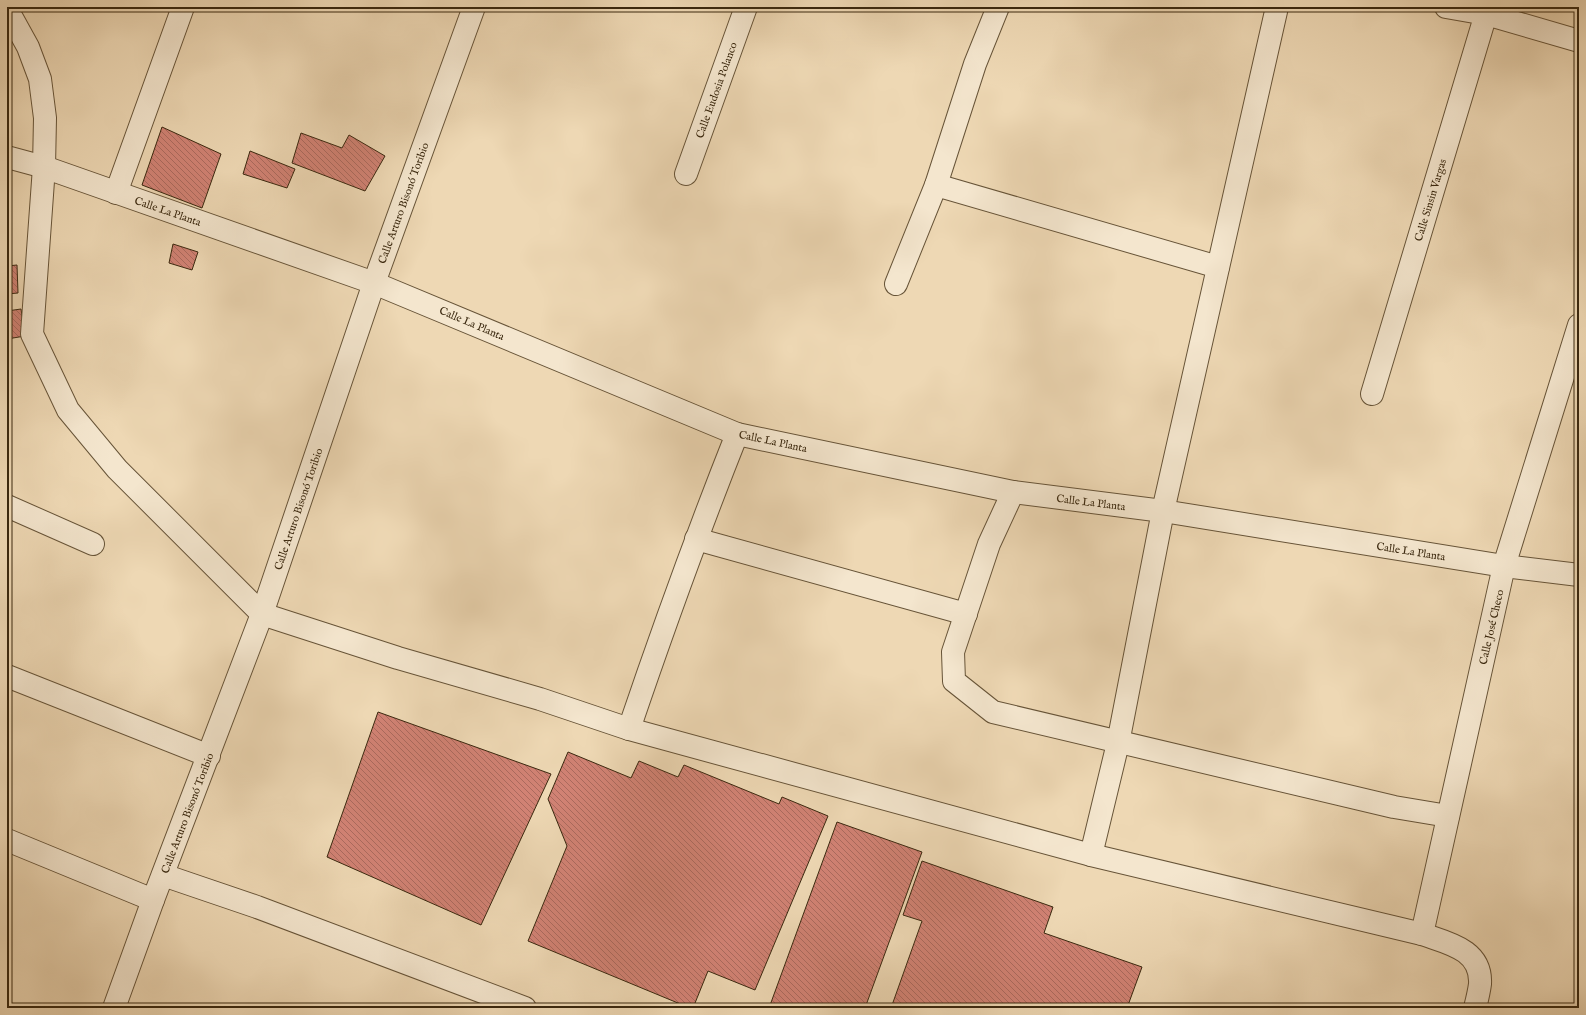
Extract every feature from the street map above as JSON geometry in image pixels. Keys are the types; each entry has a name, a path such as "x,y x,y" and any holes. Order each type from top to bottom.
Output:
{"street":[{"path":"116,193 183,7"},
{"name":"Calle Arturo Bisonó Toribio","path":"114,1008 153,900 262,614 374,283 474,7"},
{"name":"Calle Eudosia Polanco","path":"686,174 746,7"},
{"path":"896,284 936,185 975,64 998,7"},
{"path":"1091,855 1118,743 1163,511 1277,7"},
{"path":"1446,7 1487,10 1579,41"},
{"name":"Calle Sinsin Vargas","path":"1372,394 1487,10"},
{"path":"7,13 12,18 28,46 40,79 45,118 44,167 32,334 68,410 117,470 262,614 398,658 540,699 629,729 1091,855 1422,934 1455,946 1470,954 1476,962 1480,982 1475,1008"},
{"name":"Calle La Planta","path":"7,157 44,167 374,283 737,434 1013,492 1163,511 1504,566 1579,575"},
{"path":"936,185 1218,267"},
{"name":"Calle José Checo","path":"1422,934 1504,566 1579,325"},
{"path":"629,729 665,623 737,434"},
{"path":"1013,492 989,544 953,652 954,681 974,698 993,712 1118,743 1394,807 1448,816"},
{"path":"7,506 93,544"},
{"path":"696,539 966,614"},
{"path":"7,676 209,756"},
{"path":"7,840 153,900"},
{"path":"163,874 256,907 496,1003 525,1008"}],"building":[{"path":"162,127 221,154 202,208 142,185"},
{"path":"301,133 342,148 349,135 385,156 365,191 292,163"},
{"path":"250,151 295,169 287,188 243,174"},
{"path":"173,244 198,252 192,270 169,263"},
{"path":"17,265 18,293 7,294 7,266"},
{"path":"21,309 25,336 7,339 7,311"},
{"path":"378,712 551,774 481,925 327,857"},
{"path":"568,752 631,778 639,761 678,777 684,765 779,804 782,797 828,816 755,990 708,971 693,1008 690,1008 528,941 567,846 548,799"},
{"path":"837,822 922,852 865,1008 769,1008"},
{"path":"922,861 1053,907 1044,933 1142,967 1127,1008 891,1008 922,921 903,915"}]}
